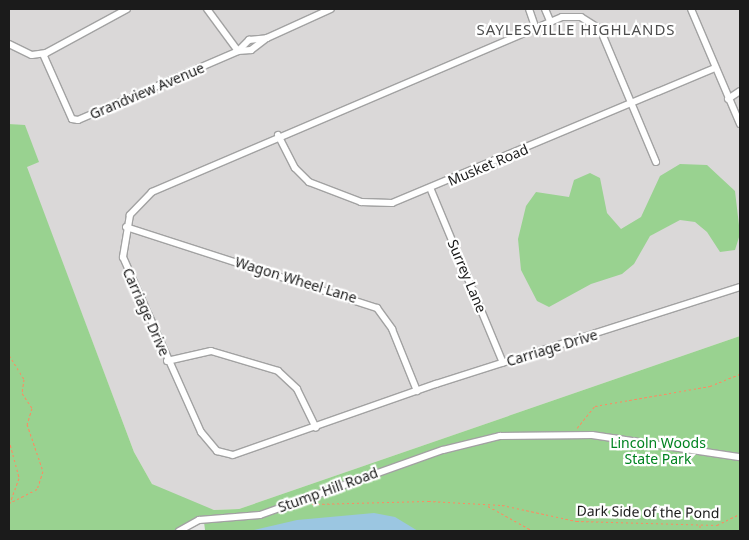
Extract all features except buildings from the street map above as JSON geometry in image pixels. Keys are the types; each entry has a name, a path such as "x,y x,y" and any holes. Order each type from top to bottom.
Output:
{"street":[{"path":"9,44 25,54 43,54 127,9"},
{"path":"207,9 238,51"},
{"name":"Grandview Avenue","path":"43,54 75,121 238,51 252,50 267,38 331,9"},
{"path":"529,9 535,26"},
{"path":"545,9 550,21"},
{"path":"691,9 740,124"},
{"name":"Carriage Drive","path":"656,162 605,37 595,24 576,16 550,21 278,135 152,192 136,206 126,226 124,266 201,432 217,451 241,454 417,391 740,288"},
{"name":"Grandview Avenue","path":"238,51 249,40 267,38"},
{"name":"Musket Road","path":"278,135 295,168 322,189 371,204 392,203 431,190 715,68"},
{"path":"728,99 740,91"},
{"name":"Surrey Lane","path":"431,190 503,363"},
{"name":"Wagon Wheel Lane","path":"126,226 377,308 392,329 417,391"},
{"path":"167,361 210,352 278,371 297,389 316,428"},
{"name":"Stump Hill Road","path":"180,531 199,520 260,515 476,440 571,434 740,457"}],"path":[{"path":"9,355 24,379 22,393 32,408 27,424 43,471 37,489 10,503"},
{"path":"571,434 595,406 710,386 740,374"},
{"path":"9,440 19,478 9,506"},
{"name":"Dark Side of the Pond","path":"307,504 404,500 487,505 531,509 576,521 727,523 740,514"},
{"path":"487,505 533,531"},
{"path":"700,523 700,531"}],"shaded area":[{"path":"9,9 740,9 740,336 239,509 214,510 186,502 152,484 134,452 26,166 38,162 25,126 9,124"},
{"path":"204,522 205,530 185,531 197,524"}],"green space":[{"name":"Lincoln Woods State Park","path":"9,124 25,125 39,162 27,167 134,452 152,484 214,510 239,509 740,336 740,531 9,531"},
{"path":"680,164 707,165 735,191 740,234 735,250 720,252 707,232 695,222 680,220 650,236 634,264 622,274 591,284 549,307 537,301 521,270 518,239 526,206 536,192 569,197 574,180 590,173 600,178 607,213 621,229 641,217 660,176"}],"water":[{"path":"374,513 395,517 418,531 250,531 297,520"}],"district":[{"name":"SAYLESVILLE HIGHLANDS","path":"576,30"}]}
